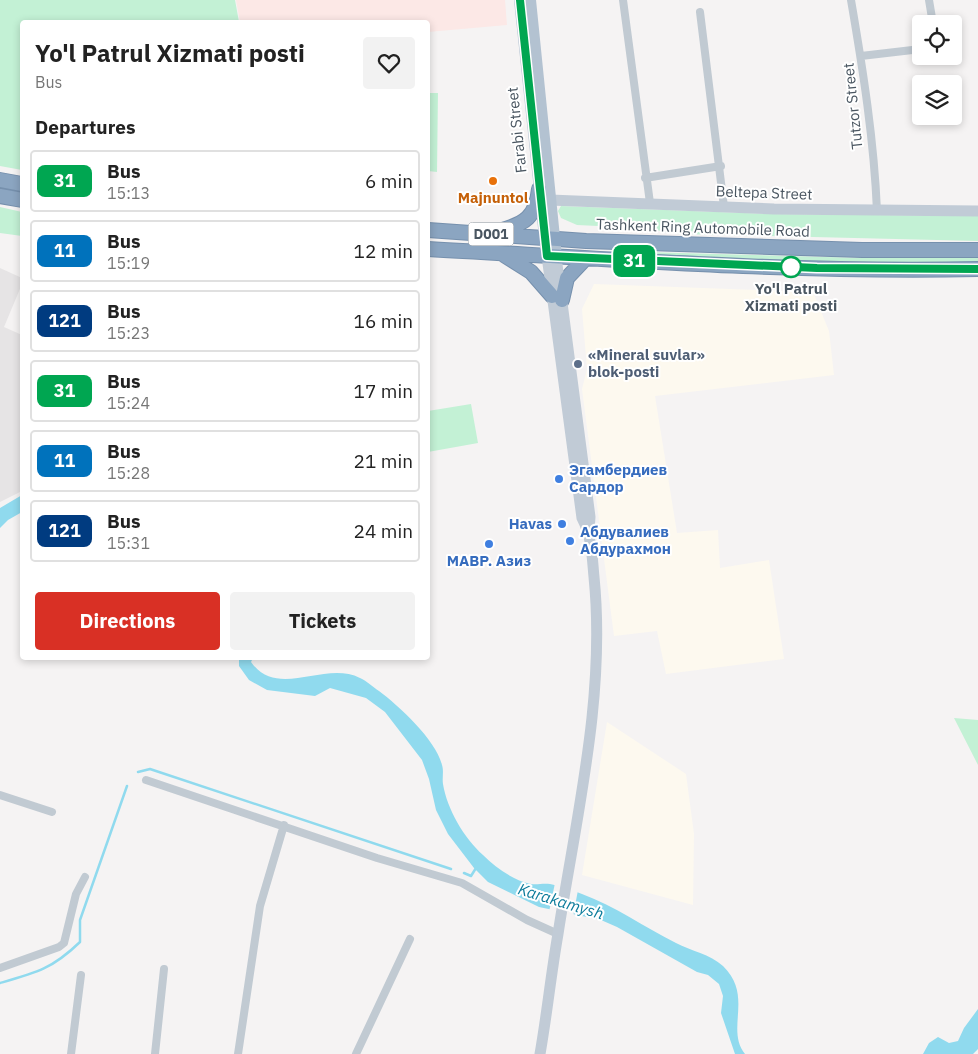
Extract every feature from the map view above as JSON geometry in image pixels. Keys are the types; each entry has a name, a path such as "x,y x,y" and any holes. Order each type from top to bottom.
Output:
{"highway":[{"path":"0,180 20,184"},
{"path":"488,234 513,227 527,219 534,211 539,189"},
{"path":"0,196 20,200"},
{"name":"Tashkent Ring Automobile Road","path":"430,230 550,238 862,250 978,250"},
{"name":"D001","path":"430,249 586,259 843,269 978,269"},
{"path":"502,253 531,272 557,298 567,278 586,259"}],"main road":[{"name":"Farabi Street","path":"520,0 539,189 550,238"},
{"name":"Farabi Street","path":"530,0 550,200 552,257"},
{"name":"Beltepa Street","path":"550,200 724,207 978,211"},
{"path":"540,1054 591,714 595,663 596,590 588,530 582,518 552,257"}],"street":[{"path":"623,0 645,178 650,203"},
{"name":"Tutzor Street","path":"851,0 862,56 877,210"},
{"path":"930,0 932,15"},
{"path":"700,12 721,166 724,207"},
{"path":"862,56 912,50"},
{"path":"645,178 721,166"},
{"path":"146,780 284,825 377,858 462,883 527,920 558,934"},
{"path":"0,795 52,812"},
{"path":"238,1054 260,906 284,825"},
{"path":"0,968 60,947 64,943 76,894 85,877"},
{"path":"356,1054 410,939"},
{"path":"155,1054 164,969"},
{"path":"71,1054 81,975"}],"shaded area":[{"path":"236,0 505,0 507,25 430,32 430,20 240,20"},
{"path":"0,268 20,277 20,289 4,327 20,334 20,492 0,502"},
{"path":"594,284 813,292 829,331 834,375 655,396 677,533 718,530 720,568 769,560 784,659 666,674 657,631 614,636 582,389 587,369 582,309"},
{"path":"607,722 686,774 694,834 693,905 582,875"}],"green space":[{"path":"0,0 235,0 239,20 20,20 20,170 0,166"},
{"path":"430,93 438,93 437,172 430,171"},
{"path":"561,206 771,214 978,216 978,241 683,234 640,228 577,225 561,218 558,211"},
{"path":"0,207 20,212 20,236 0,233"},
{"path":"562,250 644,254 645,252 862,258 978,258 978,263 770,260 666,256"},
{"path":"471,404 478,443 430,452 430,411"},
{"path":"954,718 978,720 978,765"}],"water":[{"path":"20,496 20,513 8,520 0,528 0,508"},
{"name":"Karakamysh","path":"239,660 252,660 251,662 262,673 274,678 288,679 332,673 346,674 363,679 379,691 416,724 432,745 442,765 445,794 452,813 469,840 493,864 505,873 524,882 554,885 594,899 676,943 712,958 723,966 732,977 737,989 737,1034 745,1054 735,1054 721,1013 723,996 719,984 708,975 697,972 601,920 539,907 488,882 474,868 448,834 436,810 429,779 422,760 385,712 366,698 330,688 315,696 267,690 249,680 239,666"},
{"path":"978,1009 978,1049 973,1054 923,1054 929,1043 938,1037 949,1043 958,1041 964,1028"}],"pier":[{"path":"555,883 578,890 573,917 549,912"}],"waterway":[{"path":"138,772 150,769 451,869"},
{"path":"0,983 43,969 61,958 80,942 80,920 127,786"},
{"path":"464,873 471,876 476,868"}],"bus line":[{"name":"31","path":"520,0 547,256 817,268 897,270 978,269"}],"place":[{"name":"Majnuntol","path":"493,181"},
{"name":"Yo'l Patrul Xizmati posti","path":"791,267"},
{"name":"«Mineral suvlar» blok-posti","path":"578,364"},
{"name":"Эгамбердиев Сардор","path":"559,479"},
{"name":"Havas","path":"562,524"},
{"name":"Абдувалиев Абдурахмон","path":"570,541"},
{"name":"МАВР. Азиз","path":"489,544"}]}
